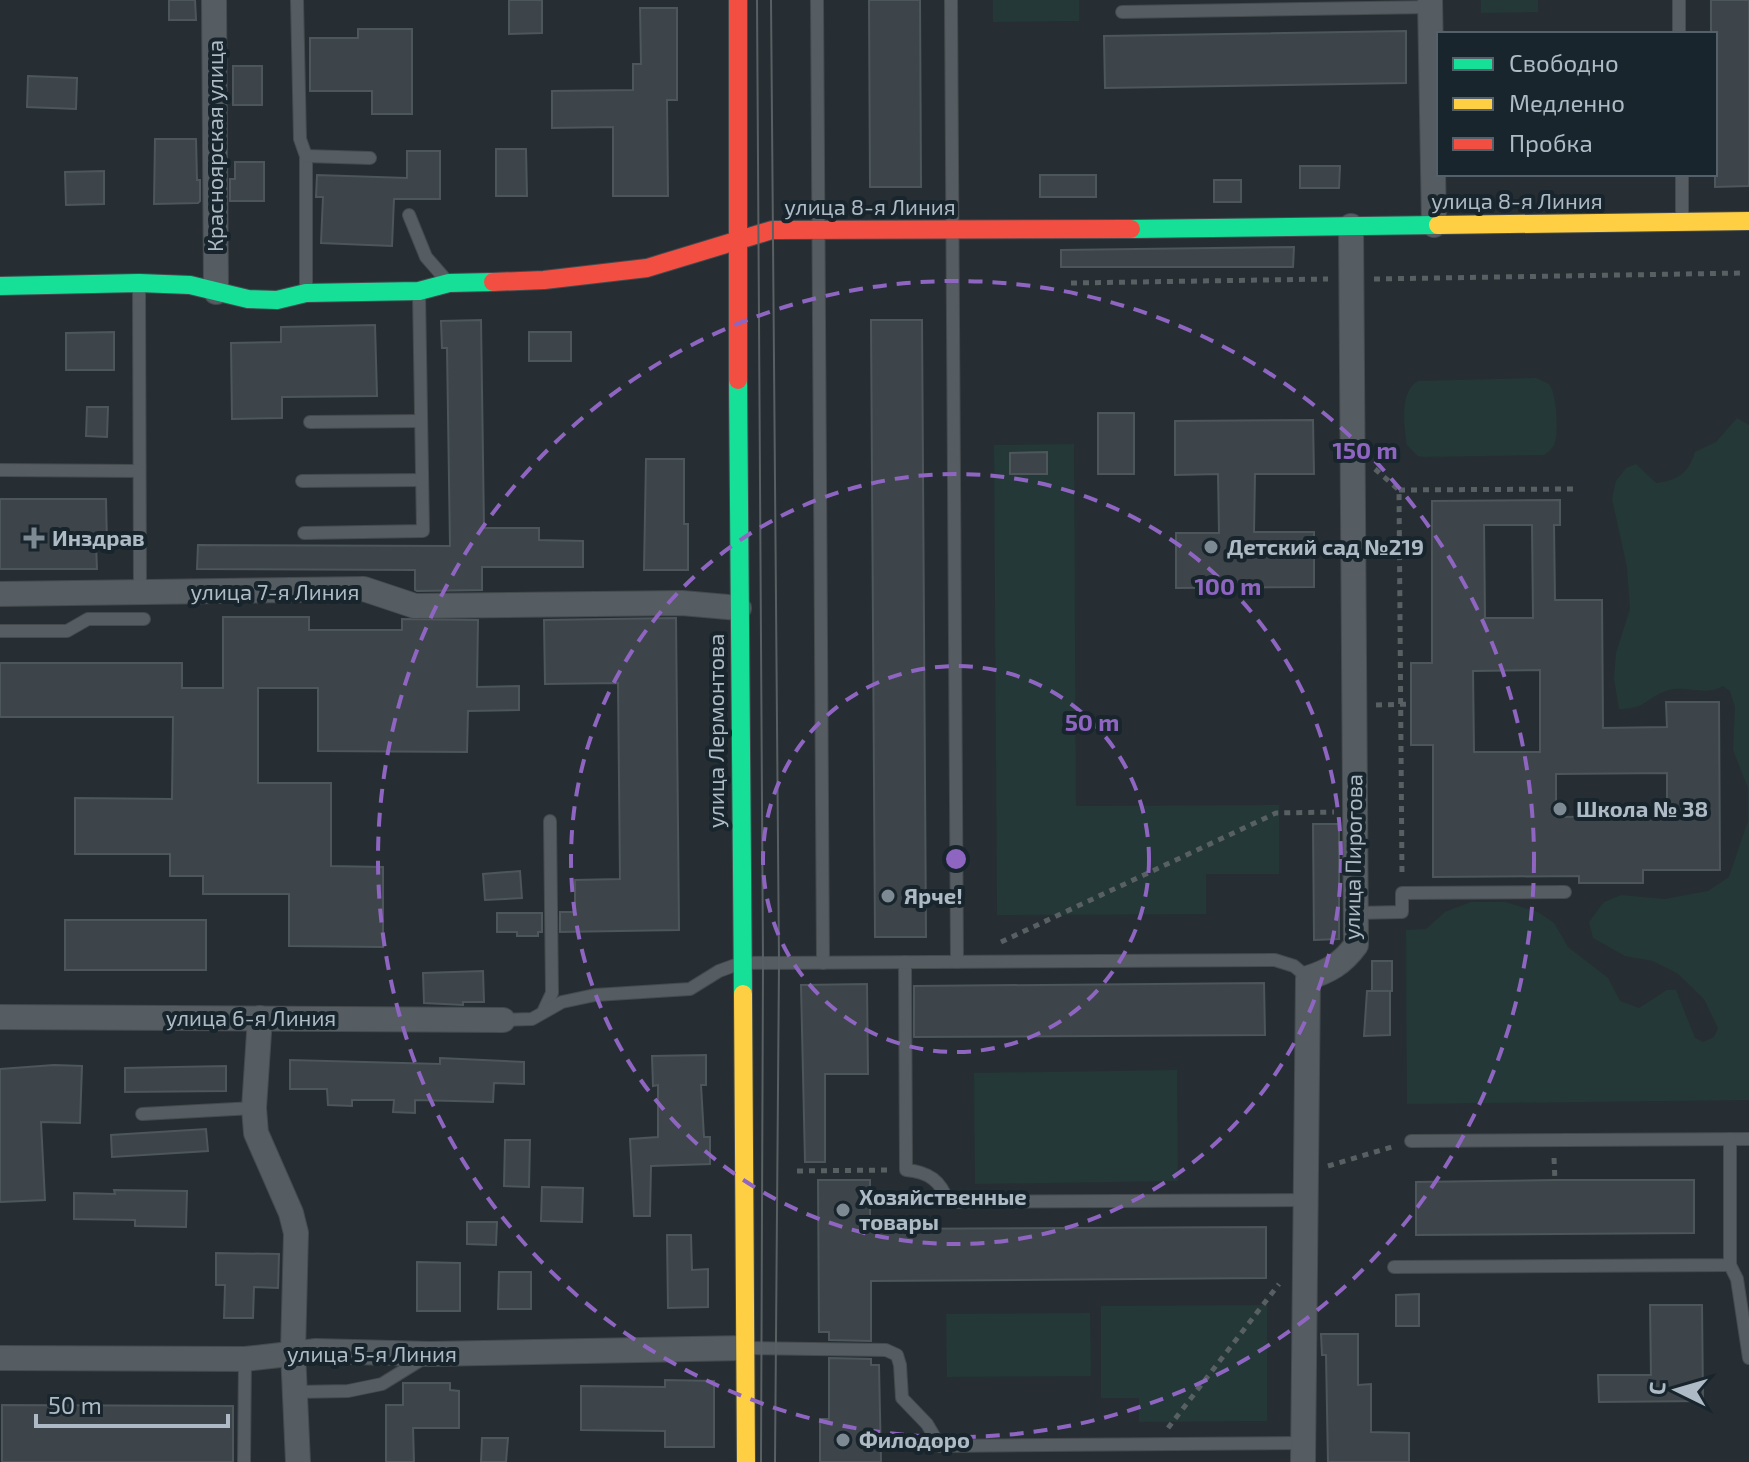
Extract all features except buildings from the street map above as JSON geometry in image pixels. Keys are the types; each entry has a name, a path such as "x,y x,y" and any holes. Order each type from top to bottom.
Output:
{"street":[{"name":"Красноярская улица","path":"214,0 216,292"},
{"name":"улица Лермонтова","path":"738,0 746,1462"},
{"path":"1430,3 1434,225"},
{"name":"улица 8-я Линия","path":"0,286 190,285 248,299 277,300 306,293 419,291 449,283 544,280 647,268 772,230 953,231 1749,221"},
{"name":"улица Пирогова","path":"1308,978 1329,971 1345,959 1356,945 1351,226"},
{"name":"улица 7-я Линия","path":"0,594 364,589 415,606 682,603 739,608"},
{"path":"1304,1453 1308,978"},
{"name":"улица 6-я Линия","path":"0,1017 503,1020"},
{"path":"260,1018 254,1108 256,1133 291,1213 296,1233 293,1352 299,1461"},
{"name":"улица 5-я Линия","path":"0,1358 245,1359 293,1352 345,1350 430,1354 744,1348"}],"lane":[{"path":"297,0 300,139 306,156 306,293"},
{"path":"817,0 823,963"},
{"path":"951,0 957,962"},
{"path":"1679,0 1679,32"},
{"path":"1122,12 1430,3"},
{"path":"306,156 370,158"},
{"path":"1682,176 1682,223"},
{"path":"409,215 426,257 449,283"},
{"path":"139,283 140,593"},
{"path":"304,533 423,531 419,291"},
{"path":"310,422 421,421"},
{"path":"0,470 139,471"},
{"path":"302,481 422,480"},
{"path":"0,631 67,631 88,619 144,619"},
{"path":"544,1010 552,993 550,821"},
{"path":"1355,913 1402,912 1402,893 1565,892"},
{"path":"503,1020 532,1019 562,1002 595,995 690,989 719,971 741,963 1275,960 1294,966 1308,978"},
{"path":"905,962 906,1170 921,1171 934,1178 944,1189 948,1202 1306,1200"},
{"path":"142,1114 254,1108"},
{"path":"1730,1139 1730,1265 1737,1279 1749,1358"},
{"path":"1411,1141 1749,1139"},
{"path":"1394,1267 1730,1265"},
{"path":"744,1348 886,1350 897,1355 902,1398 927,1424 940,1446 1155,1444 1304,1453"},
{"path":"295,1392 348,1391 382,1384 430,1354"},
{"path":"244,1462 245,1359"}],"path":[{"path":"1071,283 1745,273"},
{"path":"1352,449 1399,490 1574,489"},
{"path":"1399,490 1402,893"},
{"path":"1400,704 1411,704"},
{"path":"999,942 1276,813 1343,812"},
{"path":"1306,1172 1411,1141"},
{"path":"797,1171 906,1170"},
{"path":"1155,1444 1279,1285"}],"green space":[{"path":"993,0 1079,0 1079,21 993,22"},
{"path":"1481,0 1538,0 1538,12 1481,13"},
{"path":"1536,378 1549,384 1552,389 1557,424 1556,440 1544,455 1425,457 1418,456 1407,445 1405,401 1418,381"},
{"path":"1737,418 1749,425 1749,1100 1407,1104 1406,930 1426,929 1445,912 1471,902 1505,902 1538,912 1554,923 1568,947 1608,978 1620,1001 1639,1008 1667,990 1676,990 1695,1038 1703,1042 1714,1037 1718,1028 1704,999 1677,973 1653,961 1625,956 1593,938 1589,922 1604,902 1621,895 1665,899 1708,891 1729,877 1748,821 1748,788 1733,750 1735,707 1730,691 1723,686 1709,690 1673,689 1640,705 1619,709 1614,678 1616,653 1630,609 1627,567 1612,499 1616,481 1626,468 1636,464 1656,483 1676,478 1689,466 1695,452 1716,442"},
{"path":"1074,444 1076,806 1279,805 1279,874 1206,874 1206,914 997,915 994,445"},
{"path":"1177,1070 1178,1181 975,1184 974,1073"},
{"path":"1267,1305 1267,1421 1139,1422 1139,1398 1101,1398 1101,1306"},
{"path":"1090,1313 1091,1376 947,1377 946,1314"}],"tram line":[{"path":"757,0 763,963 761,1462"},
{"path":"771,0 779,963 775,1462"}],"traffic: fast":[{"path":"1131,229 1438,225"},
{"path":"0,286 190,285 248,299 277,300 306,293 419,291 449,283 493,282"},
{"path":"738,380 743,994"}],"traffic: slow":[{"path":"1438,225 1749,221"},
{"path":"743,994 746,1462"}],"traffic: jam":[{"path":"738,0 738,380"},
{"path":"493,282 544,280 647,268 772,230 1131,229"}],"place":[{"name":"Инздрав","path":"34,538"},
{"name":"Детский сад №219","path":"1211,547"},
{"name":"Школа № 38","path":"1560,809"},
{"name":"Ярче!","path":"888,896"},
{"name":"Хозяйственные товары","path":"843,1210"},
{"name":"Филодоро","path":"843,1440"}]}
